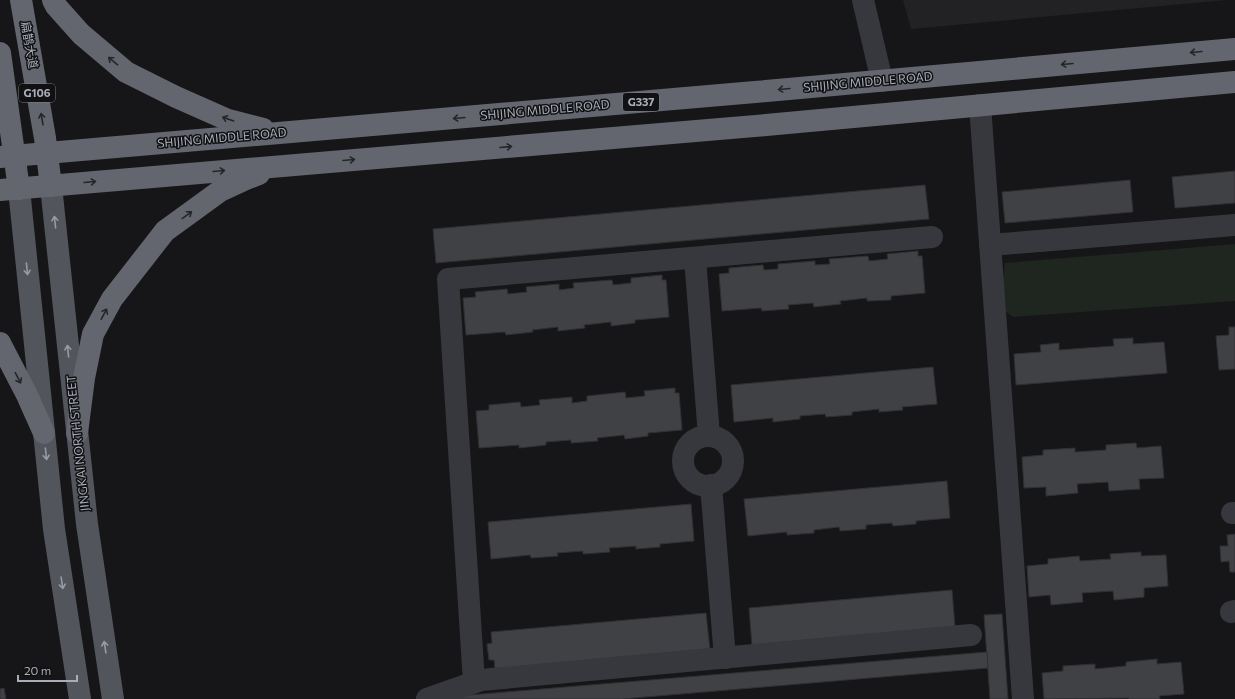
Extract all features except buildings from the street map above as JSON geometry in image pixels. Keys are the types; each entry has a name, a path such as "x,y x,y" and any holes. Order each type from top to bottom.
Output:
{"highway":[{"name":"扁鹊大道","path":"21,0 47,153 51,186"},
{"path":"52,0 81,34 126,72 176,97 228,120 280,133"},
{"name":"SHIJING MIDDLE ROAD","path":"7,157 1235,49"},
{"name":"G106","path":"0,53 9,189"},
{"path":"9,189 766,125 1235,82"},
{"path":"77,432 84,378 93,334 116,293 166,231 220,191 246,179 285,166"},
{"path":"0,343 44,433"}],"main road":[{"name":"JINGKAI NORTH STREET","path":"51,186 87,524 113,699"},
{"path":"9,189 44,433 54,529 80,699"}],"street":[{"path":"863,0 882,81"},
{"path":"980,105 1023,699"},
{"path":"990,245 1235,225"},
{"path":"474,682 448,279 932,237"},
{"path":"695,258 709,436"},
{"path":"709,436 719,439 726,445 731,452 732,460 731,469 727,476 721,482 711,485 701,485 691,480 685,472 683,461 685,452 690,443 699,438 709,436"},
{"path":"711,485 725,658"},
{"path":"427,699 474,682 489,679 971,635"}],"shaded area":[{"path":"903,0 1227,0 911,29"},
{"path":"1235,244 1235,301 1013,317 1006,312 1002,293 1005,263"}]}
